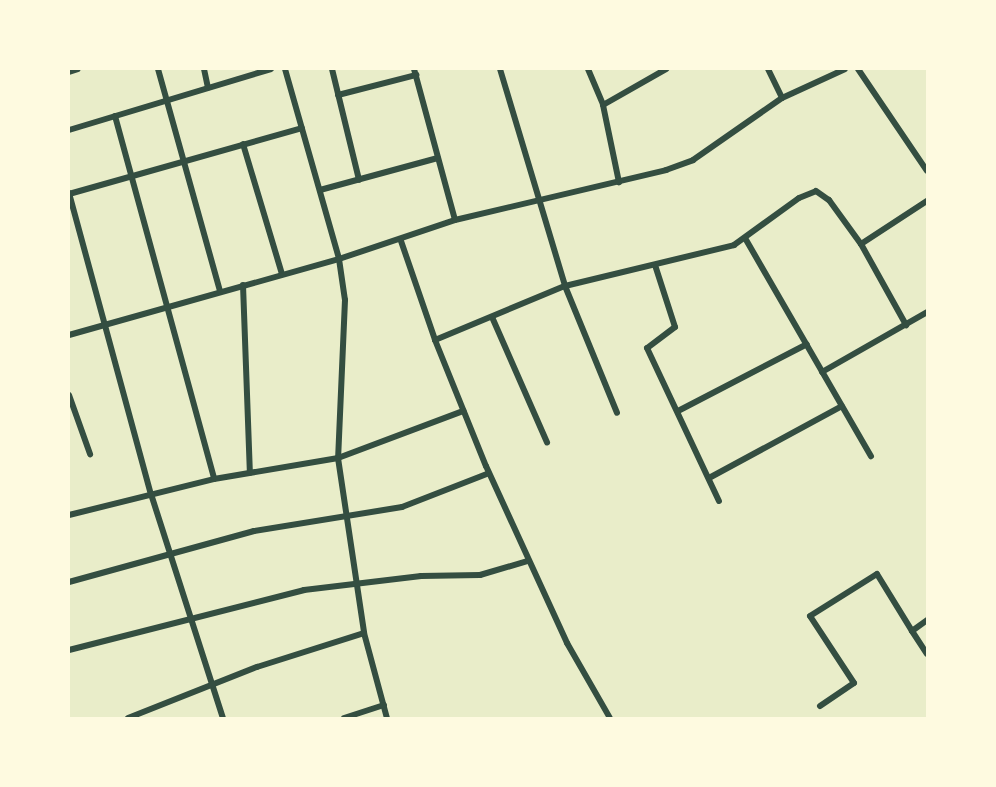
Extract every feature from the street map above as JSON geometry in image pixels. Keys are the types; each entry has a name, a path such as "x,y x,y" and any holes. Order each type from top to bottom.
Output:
{"street":[{"path":"69,72 78,69"},
{"path":"158,69 220,291"},
{"path":"204,69 208,88"},
{"path":"69,130 271,69"},
{"path":"285,69 339,259 346,326 338,458 363,633 387,718"},
{"path":"332,69 359,180"},
{"path":"500,69 565,286 617,413"},
{"path":"588,69 603,105 619,182"},
{"path":"603,105 666,69"},
{"path":"768,69 782,98"},
{"path":"69,335 401,241 455,220 619,182 693,160 782,98 845,69"},
{"path":"858,69 927,171"},
{"path":"338,95 415,72 455,220"},
{"path":"115,116 214,479"},
{"path":"223,718 151,494 69,194 302,128"},
{"path":"243,144 282,274"},
{"path":"320,190 438,158"},
{"path":"435,340 565,286 721,249 745,238 799,198 816,191 829,200 861,244 906,325"},
{"path":"861,244 927,201"},
{"path":"745,238 871,456"},
{"path":"401,241 435,340 489,473 567,643 610,718"},
{"path":"655,265 675,327 652,340 647,348 719,501"},
{"path":"243,285 250,473"},
{"path":"822,372 927,312"},
{"path":"492,318 547,442"},
{"path":"678,411 807,344"},
{"path":"69,394 90,454"},
{"path":"709,478 842,406"},
{"path":"69,515 214,479 338,458 464,411"},
{"path":"69,582 254,531 402,507 489,473"},
{"path":"69,650 190,617 354,582 480,575 528,561"},
{"path":"820,706 854,683 810,616 877,574 927,654"},
{"path":"912,630 927,620"},
{"path":"128,718 212,684 363,633"},
{"path":"344,718 384,705"}]}
